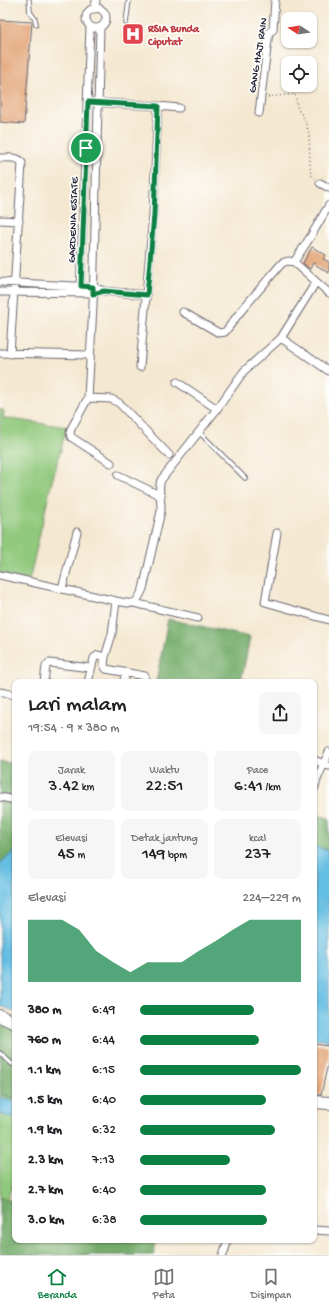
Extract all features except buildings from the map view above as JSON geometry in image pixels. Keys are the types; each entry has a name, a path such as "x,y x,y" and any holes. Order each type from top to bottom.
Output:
{"main road":[{"path":"0,1016 12,1022"},
{"path":"317,1102 329,1103"}],"street":[{"path":"95,9 96,0"},
{"name":"GANG HAJI RAIN","path":"259,113 269,32 273,30 275,0"},
{"path":"95,9 101,10 105,16 105,23 97,28 90,27 86,18 89,12 95,9"},
{"name":"GARDENIA ESTATE","path":"80,293 90,27"},
{"name":"GARDENIA ESTATE","path":"88,398 93,290 100,27"},
{"path":"88,102 179,108"},
{"path":"140,367 154,215 158,106"},
{"path":"0,158 19,159 22,161 10,354"},
{"path":"320,183 329,188"},
{"path":"294,262 329,205"},
{"path":"0,220 19,221"},
{"path":"183,312 219,333 223,333 282,263 288,261 294,262 329,293"},
{"path":"0,282 81,286 93,290 147,295"},
{"path":"134,604 138,600 143,589 161,511 161,496 159,488 161,480 217,409 244,371 281,338 316,282"},
{"path":"0,292 80,293 93,290"},
{"path":"281,338 329,371"},
{"path":"0,353 89,355"},
{"path":"177,382 217,409"},
{"path":"111,463 71,437 71,429 88,398 111,399 119,403 169,455"},
{"path":"118,475 161,496"},
{"path":"62,589 77,532"},
{"path":"277,533 266,602 329,620"},
{"path":"0,575 198,618"},
{"path":"116,601 112,634 104,665 106,670 145,676"},
{"path":"89,679 94,658 98,655 105,657"},
{"path":"44,679 46,666 49,663 91,668"},
{"path":"124,679 125,673"},
{"path":"0,692 12,694"},
{"path":"317,783 326,765 329,752"},
{"path":"0,797 12,799"},
{"path":"317,1230 329,1231"},
{"path":"223,1255 227,1243"}],"lane":[{"path":"29,0 30,12 35,19 36,24"},
{"path":"126,23 129,0"},
{"path":"199,432 245,478"},
{"path":"0,1053 12,1064"}],"path":[{"path":"261,98 295,94 298,110 304,116 309,133 311,176 320,183"}],"green space":[{"path":"0,409 4,411 3,418 67,427 51,485 29,581 0,574"},
{"path":"168,619 250,637 242,679 157,679"},
{"path":"0,762 12,763 12,853 0,863"},
{"path":"317,815 329,818 329,851 317,847"},
{"path":"0,1023 12,1027 12,1098 0,1094"},
{"path":"0,1094 12,1098 12,1186 7,1199 0,1197"},
{"path":"0,1197 12,1201 12,1243 156,1243 154,1255 0,1255"}],"water":[{"path":"317,847 329,851 329,1041 317,1039"},
{"path":"12,853 12,1011 0,1006 0,863"},
{"path":"0,1097 12,1101 12,1118 0,1114"}],"place":[{"name":"RSIA Bunda Ciputat","path":"133,34"}],"route":[{"path":"88,102 158,106 154,215 147,295 104,291 93,294 93,287 81,286 86,148 88,102"}]}
